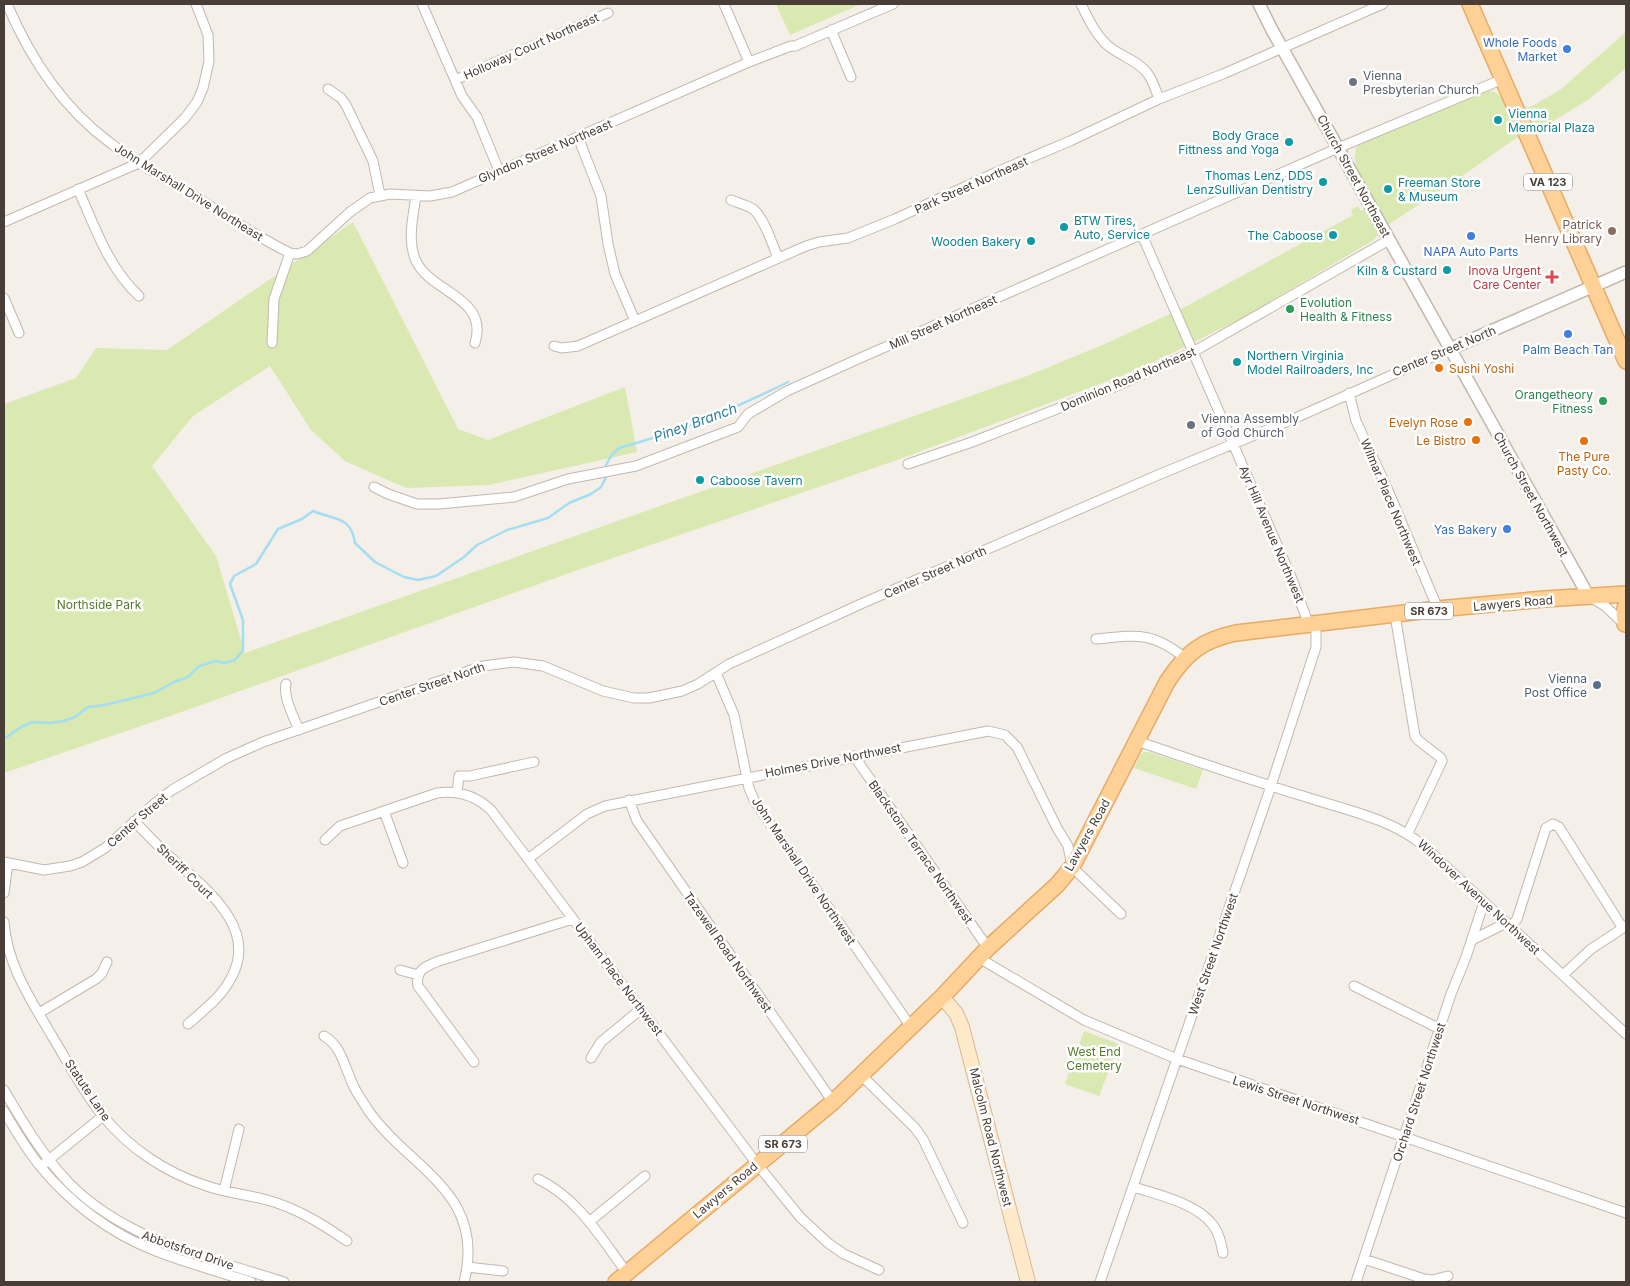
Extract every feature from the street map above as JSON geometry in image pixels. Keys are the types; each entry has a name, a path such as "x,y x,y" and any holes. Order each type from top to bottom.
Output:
{"main road":[{"name":"VA 123","path":"1470,4 1626,360"},
{"name":"Lawyers Road","path":"621,1278 832,1102 942,998 983,953 1057,885 1072,867 1167,682 1185,658 1200,646 1219,636 1236,633 1438,609 1626,594"},
{"path":"1626,605 1624,614 1626,625"},
{"name":"Malcolm Road Northwest","path":"942,998 956,1013 962,1027 1028,1282"}],"street":[{"name":"John Marshall Drive Northeast","path":"7,4 28,50 56,90 89,126 108,142 139,163 290,253"},
{"path":"4,222 139,163 184,118 197,102 203,88 209,61 209,44 204,22 196,4"},
{"path":"422,4 465,102 477,118 500,171"},
{"path":"724,4 749,62"},
{"name":"Glyndon Street Northeast","path":"290,253 297,254 308,251 362,202 380,195 390,194 416,196 444,194 749,62 795,46 893,4"},
{"path":"1081,4 1093,28 1100,37 1114,50 1141,66 1147,72 1152,79 1158,99"},
{"name":"Church Street Northeast","path":"1259,4 1450,349"},
{"name":"Park Street Northeast","path":"554,346 562,348 578,346 778,258 818,242 848,238 895,219 1093,131 1158,99 1223,74 1383,4"},
{"name":"Holloway Court Northeast","path":"455,80 608,13"},
{"path":"831,30 851,77"},
{"name":"Mill Street Northeast","path":"374,487 417,504 439,504 514,497 568,479 636,466 738,427 748,414 787,391 1338,148 1503,79"},
{"path":"328,89 341,98 346,105 373,161 380,195"},
{"path":"578,137 601,196 608,244 615,274 635,321"},
{"path":"78,189 113,266 139,296"},
{"path":"416,196 411,237 413,254 428,277 467,306 476,323 475,343"},
{"path":"731,200 756,212 762,220 778,258"},
{"name":"Ayr Hill Avenue Northwest","path":"1142,235 1313,625"},
{"name":"Dominion Road Northeast","path":"908,464 972,442 1092,395 1193,352 1389,240"},
{"path":"272,343 274,299 290,253"},
{"name":"Center Street North","path":"263,742 483,666 498,663 514,662 544,666 603,691 634,698 665,696 682,691 698,684 729,664 863,603 1626,272"},
{"path":"4,298 19,333"},
{"name":"Church Street Northwest","path":"1450,349 1589,597 1605,606 1626,625"},
{"name":"Wilmar Place Northwest","path":"1349,393 1356,421 1390,494 1438,609"},
{"path":"1395,615 1416,736 1442,761 1408,833"},
{"name":"West Street Northwest","path":"1100,1282 1271,786 1316,647 1313,625"},
{"path":"1096,639 1146,636 1165,642 1185,658"},
{"name":"John Marshall Drive Northwest","path":"716,673 734,715 747,777 758,806 911,1027"},
{"path":"286,684 285,688 288,699 299,730"},
{"name":"Holmes Drive Northwest","path":"528,858 592,811 605,806 974,732 988,731 1005,735 1017,747 1057,828 1068,846 1072,867"},
{"name":"Windover Avenue Northwest","path":"1137,741 1353,812 1408,833 1626,1034"},
{"name":"Center Street","path":"6,862 44,870 82,862 106,848 155,802 181,784 227,758 263,742"},
{"name":"Blackstone Terrace Northwest","path":"854,756 983,953"},
{"path":"457,792 459,776 470,776 534,762"},
{"name":"Upham Place Northwest","path":"325,840 340,826 437,792 457,792 475,798 491,810 800,1217 814,1231 844,1254 878,1270"},
{"name":"Tazewell Road Northwest","path":"629,800 637,821 832,1102"},
{"path":"384,811 403,863"},
{"name":"Sheriff Court","path":"134,821 207,890 228,916 237,935 238,956 232,978 225,988 188,1024"},
{"path":"1472,940 1509,925 1517,919 1546,828 1553,824 1559,827 1624,926 1591,949 1563,975"},
{"path":"4,893 6,862"},
{"path":"1072,867 1121,914"},
{"name":"Orchard Street Northwest","path":"1356,1282 1484,902"},
{"path":"474,1062 418,986 418,975 424,967 573,919"},
{"name":"Statute Lane","path":"4,922 8,948 20,981 103,1116 117,1132 147,1157 185,1178 224,1191 283,1204 322,1224 347,1241"},
{"name":"Lewis Street Northwest","path":"983,953 1084,1020 1177,1060 1626,1213"},
{"path":"39,1013 96,979 102,973 107,962"},
{"path":"400,970 418,975"},
{"path":"1354,986 1440,1029"},
{"path":"591,1058 600,1042 641,1009"},
{"path":"324,1036 334,1043 339,1050 354,1088 372,1117 436,1178 451,1198 463,1225 466,1239 467,1267 464,1282"},
{"path":"861,1075 914,1128 923,1140 963,1223"},
{"name":"Abbotsford Drive","path":"4,1090 36,1143 49,1160 80,1192 98,1207 137,1232 171,1246 284,1282"},
{"name":"Abbotsford Drive","path":"4,1111 40,1167 74,1202 122,1235 156,1251 251,1282"},
{"path":"40,1167 103,1116"},
{"path":"224,1191 239,1129"},
{"path":"589,1222 645,1176"},
{"path":"538,1179 567,1197 589,1222 621,1278"},
{"path":"1134,1187 1187,1206 1205,1216 1216,1231 1224,1253"},
{"path":"1364,1259 1424,1279 1432,1280 1448,1276"},
{"path":"467,1267 503,1271"}],"green space":[{"path":"776,4 861,4 790,35"},
{"name":"Northside Park","path":"1626,32 1626,68 1588,100 1546,125 1513,140 1451,184 1392,222 1372,241 1246,316 1162,358 1121,376 897,460 578,570 173,715 4,773 4,404 76,378 96,348 167,350 353,222 458,429 488,440 625,387 637,452 489,485 406,488 345,461 311,430 270,366 193,416 152,466 216,556 245,653 1027,376 1105,344 1187,306 1353,215 1351,210 1358,206 1361,211 1376,203 1357,167 1355,152 1358,144 1430,112 1489,91 1500,96 1508,115 1508,106 1531,107 1560,90"},
{"path":"1144,752 1203,770 1196,789 1134,768 1140,755"},
{"name":"West End Cemetery","path":"1084,1031 1119,1044 1099,1096 1065,1084"}],"waterway":[{"name":"Piney Branch","path":"606,465 619,448 663,435 705,419 788,382"},
{"name":"Piney Branch","path":"4,739 32,722 49,723 64,721 75,717 88,707 105,705 154,693 188,677 199,666 216,661 224,663 235,660 243,650 243,620 230,584 234,576 256,564 278,529 302,519 313,511 346,523 353,534 355,543 375,562 404,577 418,580 436,576 464,557 477,545 507,530 548,518 569,503 591,494 601,487 606,477"}],"place":[{"name":"Whole Foods Market","path":"1567,49"},
{"name":"Vienna Presbyterian Church","path":"1353,82"},
{"name":"Vienna Memorial Plaza","path":"1498,120"},
{"name":"Body Grace Fittness and Yoga","path":"1289,142"},
{"name":"Thomas Lenz, DDS LenzSullivan Dentistry","path":"1323,182"},
{"name":"Freeman Store & Museum","path":"1388,189"},
{"name":"BTW Tires, Auto, Service","path":"1064,227"},
{"name":"Patrick Henry Library","path":"1612,231"},
{"name":"The Caboose","path":"1333,235"},
{"name":"NAPA Auto Parts","path":"1471,236"},
{"name":"Wooden Bakery","path":"1031,241"},
{"name":"Kiln & Custard","path":"1447,270"},
{"name":"Inova Urgent Care Center","path":"1552,277"},
{"name":"Evolution Health & Fitness","path":"1290,309"},
{"name":"Palm Beach Tan","path":"1568,334"},
{"name":"Northern Virginia Model Railroaders, Inc","path":"1237,362"},
{"name":"Sushi Yoshi","path":"1439,368"},
{"name":"Orangetheory Fitness","path":"1603,401"},
{"name":"Evelyn Rose","path":"1468,422"},
{"name":"Vienna Assembly of God Church","path":"1191,425"},
{"name":"Le Bistro","path":"1476,440"},
{"name":"The Pure Pasty Co.","path":"1584,441"},
{"name":"Caboose Tavern","path":"700,480"},
{"name":"Yas Bakery","path":"1507,529"},
{"name":"Vienna Post Office","path":"1597,685"}]}
